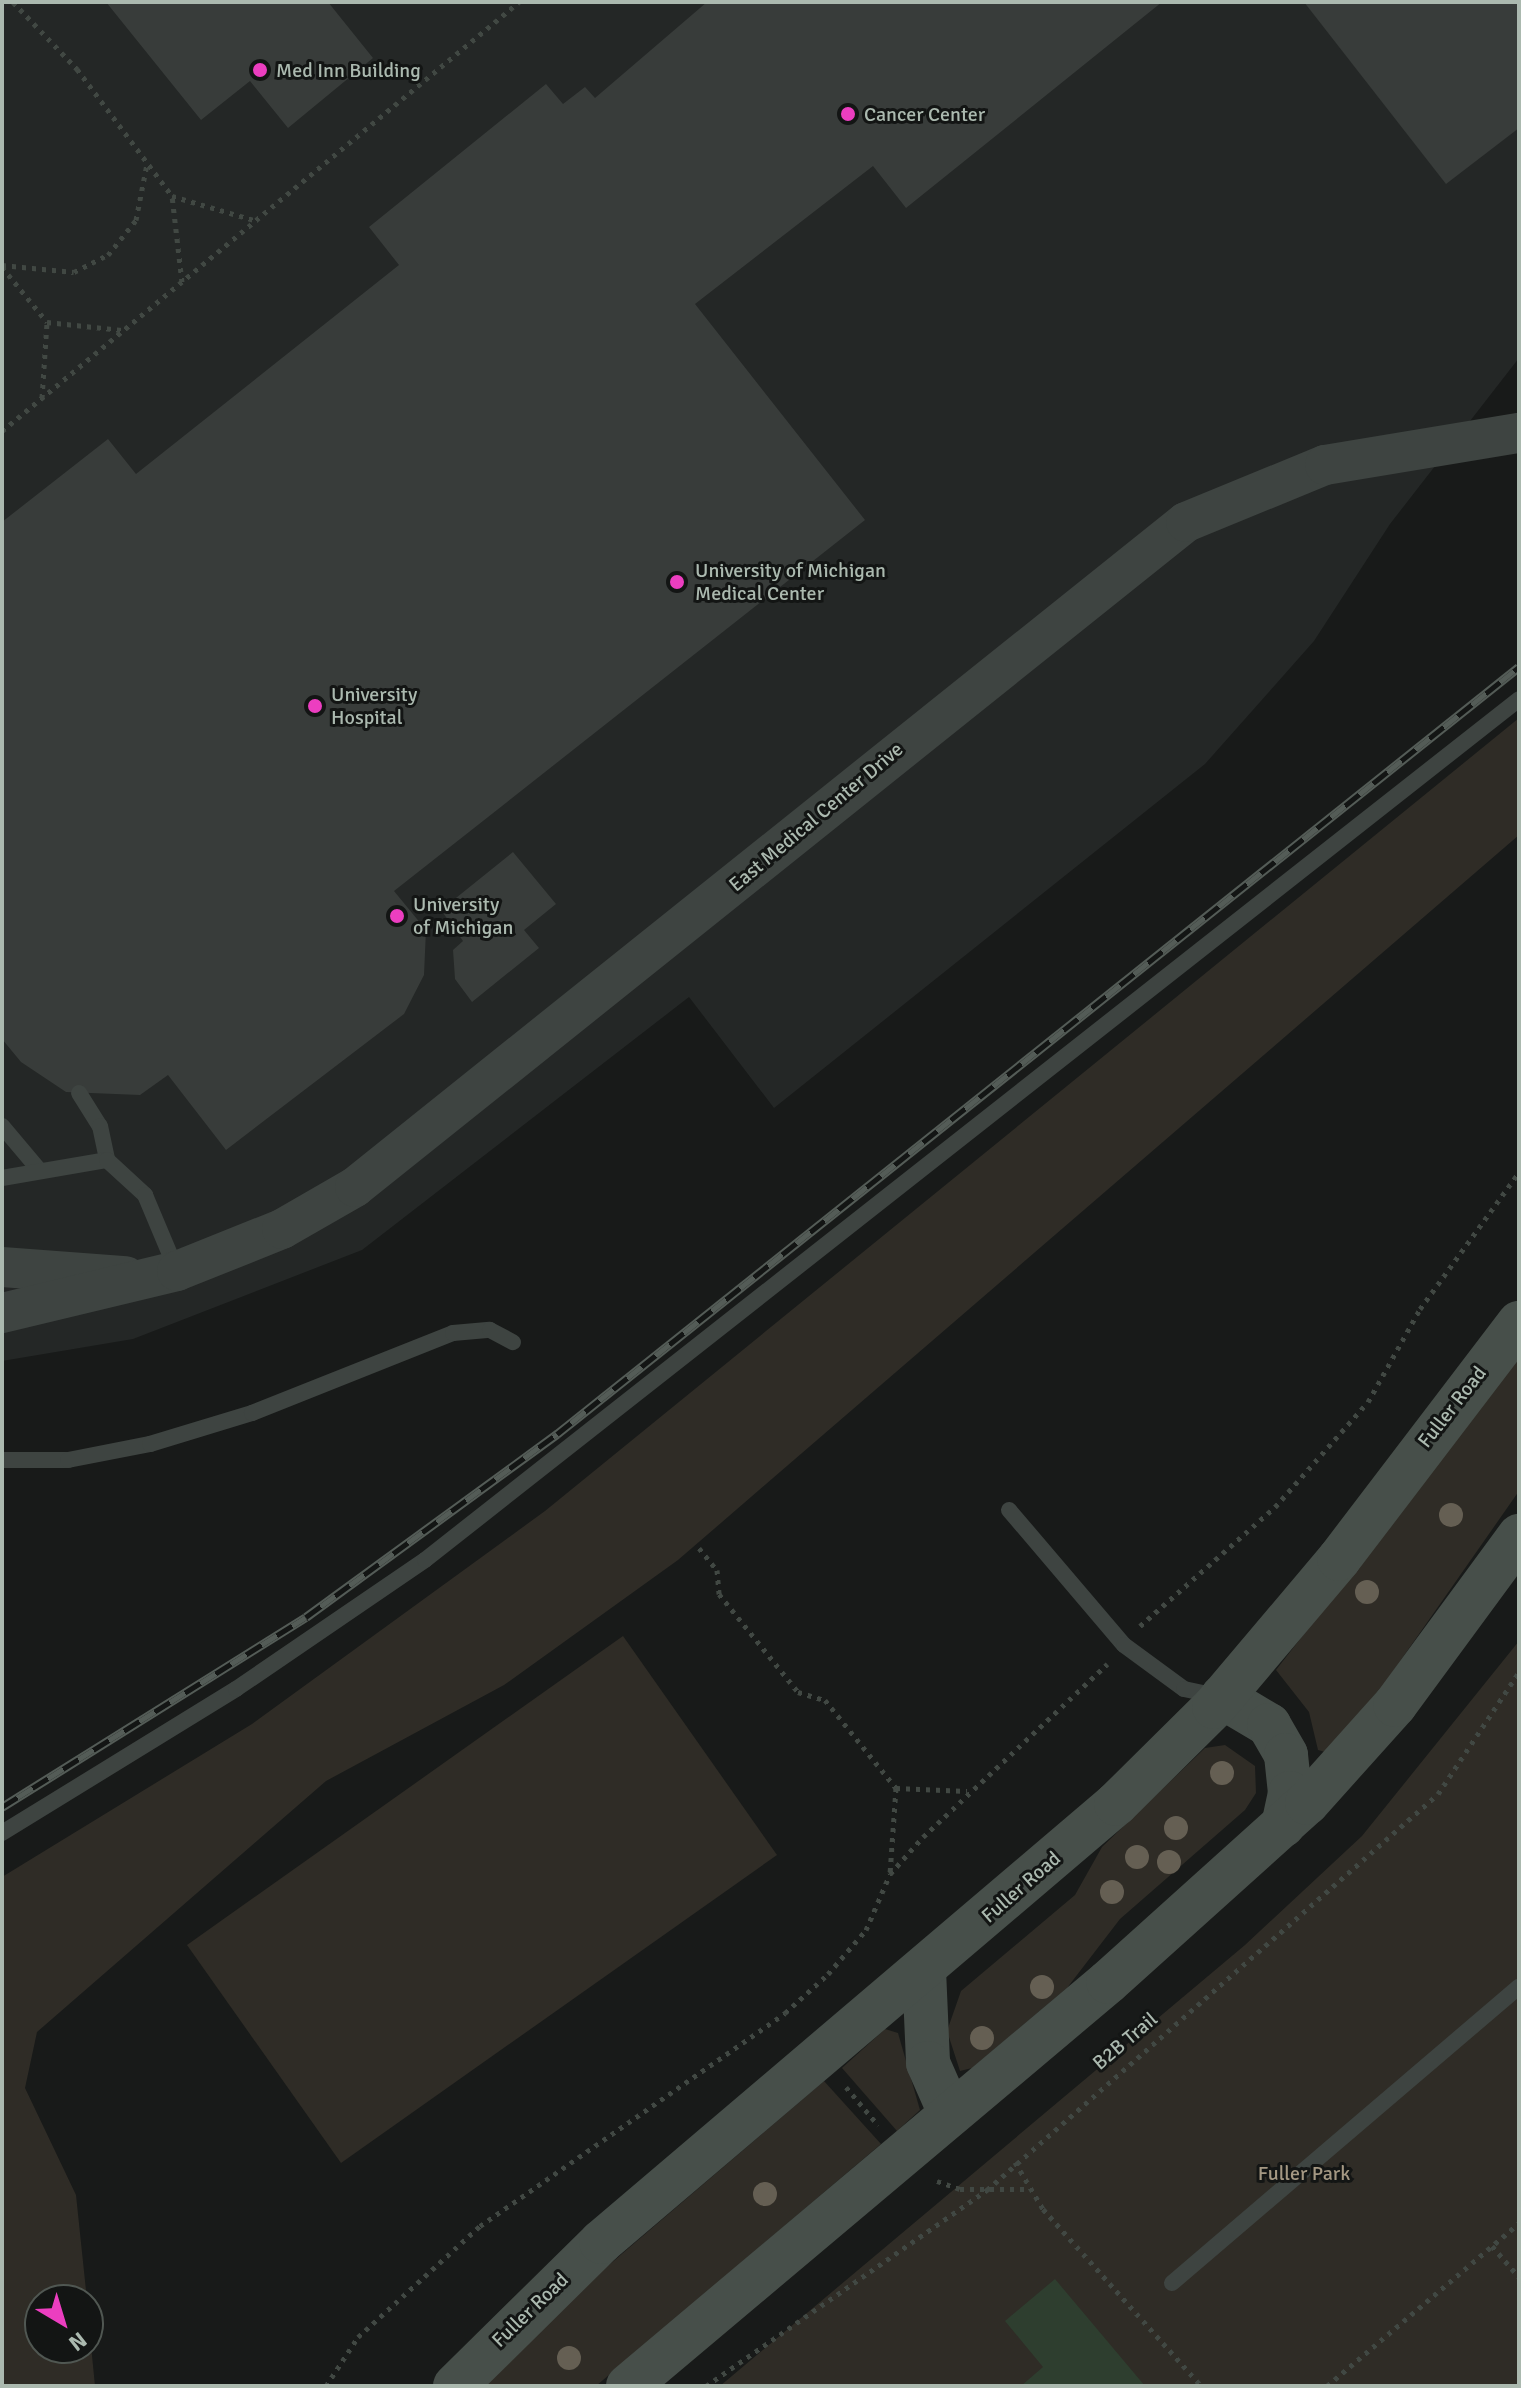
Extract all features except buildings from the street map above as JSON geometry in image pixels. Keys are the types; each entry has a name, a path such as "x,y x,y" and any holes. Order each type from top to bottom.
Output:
{"main road":[{"name":"Fuller Road","path":"455,2386 601,2242 1116,1804 1222,1697 1339,1559 1519,1323"},
{"path":"628,2386 912,2162 950,2113 1283,1825 1395,1705 1519,1536"},
{"path":"1222,1697 1269,1725 1286,1755 1290,1793 1283,1825"},
{"path":"924,1970 928,2063 950,2113"}],"street":[{"name":"East Medical Center Drive","path":"2,1313 161,1275 282,1229 432,1133 1186,522 1325,465 1519,433"},
{"name":"East Medical Center Drive","path":"2,1267 161,1275"}],"lane":[{"path":"2,1833 236,1689 425,1560 1519,699"},
{"path":"79,1093 100,1126 107,1160 145,1195 161,1275"},
{"path":"2,1126 40,1171"},
{"path":"2,1178 107,1160"},
{"path":"2,1460 68,1460 150,1444 252,1413 453,1333 490,1330 513,1342"},
{"path":"1009,1510 1124,1645 1184,1689 1222,1697"},
{"path":"1172,2283 1519,1987"}],"path":[{"path":"13,2 77,69 172,196 182,282"},
{"path":"2,431 519,2"},
{"path":"2,266 45,273 99,261 136,220 147,163"},
{"path":"172,196 255,221"},
{"path":"2,266 47,322 42,398"},
{"path":"47,322 123,330"},
{"path":"890,1874 968,1791 1275,1507 1368,1402 1420,1309 1519,1172"},
{"path":"326,2386 358,2337 480,2226 785,2013 866,1930 890,1874 896,1788 825,1700 798,1692 719,1594 717,1570 699,1548"},
{"name":"B2B Trail","path":"706,2386 987,2190 1015,2162 1438,1794 1519,1672"},
{"path":"896,1788 968,1791"},
{"path":"785,2013 912,2162 938,2182 987,2190 1026,2189"},
{"path":"1015,2162 1026,2189 1201,2386"},
{"path":"1327,2386 1519,2223"},
{"path":"1492,2246 1519,2277"}],"shaded area":[{"name":"University of Michigan","path":"2,2 1519,2 1519,358 1390,524 1314,641 1205,764 774,1108 689,997 362,1250 133,1339 2,1361"},
{"path":"1055,2279 1145,2386 1021,2386 1043,2367 1005,2321"}],"green space":[{"path":"1519,718 1519,835 678,1560 504,1685 326,1781 37,2032 25,2088 76,2195 85,2284 24,2284 24,2364 93,2364 95,2386 2,2386 2,1877 252,1724 545,1511"},
{"path":"1519,1357 1519,1491 1382,1687 1325,1752 1318,1750 1309,1712 1276,1670"},
{"path":"623,1636 777,1855 341,2163 187,1945"},
{"name":"Fuller Park","path":"1519,1641 1519,2386 720,2386 1245,1945 1362,1836"},
{"path":"1225,1745 1255,1766 1256,1793 1245,1810 1120,1919 1067,1988 972,2068 960,2071 947,2031 961,1991 1075,1895 1102,1847 1205,1748"},
{"path":"885,2029 898,2033 920,2110 897,2131 842,2068"},
{"path":"824,2081 881,2144 596,2386 482,2386 575,2294"}],"railway":[{"path":"2,1807 306,1617 557,1434 1519,667"}],"place":[{"name":"Med Inn Building","path":"260,70"},
{"name":"Cancer Center","path":"848,114"},
{"name":"University of Michigan Medical Center","path":"677,582"},
{"name":"University Hospital","path":"315,706"},
{"name":"University of Michigan","path":"397,916"}]}
